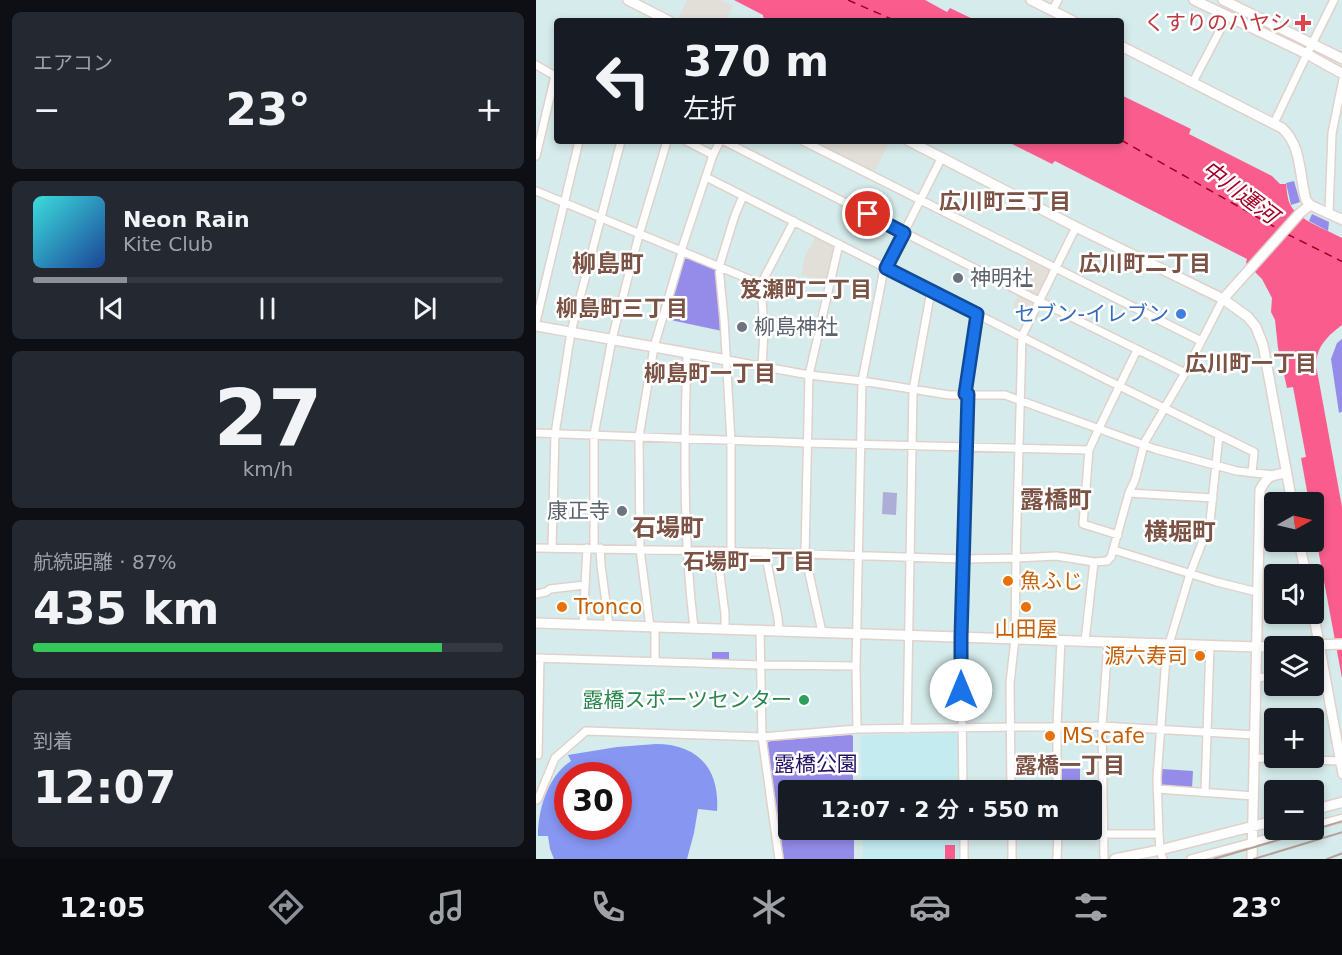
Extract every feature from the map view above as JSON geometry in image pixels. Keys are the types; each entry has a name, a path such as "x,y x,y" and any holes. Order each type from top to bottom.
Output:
{"street":[{"path":"628,0 664,18"},
{"path":"1031,0 1067,18"},
{"path":"1052,11 1058,0"},
{"path":"1194,0 1307,54 1343,74"},
{"path":"1274,123 1334,0"},
{"path":"1229,1 1343,59"},
{"path":"1193,82 1227,17"},
{"path":"1124,47 1274,123 1288,134 1297,153 1306,200 1310,205 1343,220"},
{"path":"536,65 554,75"},
{"path":"1329,213 1332,133 1343,79"},
{"path":"536,156 554,84"},
{"path":"578,144 536,324 809,375 949,395 1005,395 1144,445 1237,471 1273,475 1286,473"},
{"path":"552,548 555,434 571,332 620,144"},
{"path":"583,625 585,585 594,548 594,435 612,339 666,144"},
{"path":"692,144 713,155"},
{"path":"654,662 653,627 640,549 639,437 654,347 681,251 713,155 720,144"},
{"path":"728,144 1039,302 1185,373"},
{"path":"809,144 1201,341"},
{"path":"915,144 1076,227 1223,299 1248,317 1256,327 1263,345 1290,492"},
{"path":"857,729 856,633 862,381 883,274 942,157"},
{"path":"706,177 1254,452 1252,473"},
{"path":"536,191 761,284"},
{"path":"731,551 731,441 719,267 743,196"},
{"path":"536,548 731,551 964,559 1056,556 1107,561 1112,557 1144,445 1223,299 1300,213 1310,205"},
{"path":"762,367 764,331 761,284 794,221"},
{"path":"1012,780 1010,683 1015,639 1022,336 1076,227"},
{"path":"821,632 804,555 809,375 839,244"},
{"path":"907,729 913,390 931,291"},
{"path":"963,780 961,637 966,394 977,314"},
{"path":"1118,535 1083,524 1089,450 1137,350"},
{"path":"687,353 684,438 686,550 694,628"},
{"path":"536,433 731,441 1089,450"},
{"path":"1162,854 1157,789 1168,644 1190,573 1210,522 1219,435"},
{"path":"1252,859 1260,490 1264,481 1273,475"},
{"path":"1129,492 1212,498"},
{"path":"594,548 601,565 609,626"},
{"path":"1114,550 1257,592"},
{"path":"717,551 725,629"},
{"path":"765,552 779,631"},
{"path":"1085,641 1094,561"},
{"path":"536,594 550,589 585,585"},
{"path":"536,623 1264,647"},
{"path":"760,630 762,737 779,859"},
{"path":"1057,780 1061,640"},
{"path":"1104,859 1102,726 1108,642"},
{"path":"1205,792 1210,645"},
{"path":"555,758 537,755 538,658 856,666"},
{"path":"1324,667 1343,774"},
{"path":"1256,678 1264,677"},
{"path":"536,800 555,758 586,731 762,737 857,729 1102,726 1255,735"},
{"path":"1255,758 1340,761"},
{"path":"1157,789 1254,796"},
{"path":"1324,807 1343,802"},
{"path":"1324,823 1343,818"},
{"path":"1115,859 1162,854 1264,824"},
{"path":"1103,834 1159,834"},
{"path":"1191,859 1264,838"},
{"path":"964,840 964,859"},
{"path":"1012,840 1012,859"},
{"path":"1057,859 1058,840"}],"shaded area":[{"path":"687,0 721,0 733,6 727,18 678,18"},
{"path":"818,144 888,144 874,173"},
{"path":"816,236 834,246 827,281 801,275 805,256"},
{"path":"1028,259 1050,271 1038,296 1026,291 1033,276 1022,271"},
{"path":"1019,293 1034,301 1029,314 1013,306"},
{"path":"883,492 897,493 896,515 882,514"},
{"path":"956,733 958,734 959,780 862,780 861,737 863,735"},
{"path":"656,744 684,749 695,754 710,771 715,783 717,811 698,809 687,859 554,859 548,836 538,836 538,826 542,804 554,778 554,840 632,840 632,762 570,762 568,755 617,747"},
{"path":"862,840 959,840 959,859 863,859"}],"green space":[{"path":"1294,181 1300,202 1291,205 1286,183"},
{"path":"1312,214 1329,222 1328,231 1309,221"},
{"path":"687,257 717,269 722,331 666,319 683,258"},
{"path":"1342,339 1343,411 1339,413 1331,359 1337,343"},
{"path":"712,652 729,652 729,661 712,660"},
{"name":"露橋公園","path":"851,735 853,736 853,780 778,780 778,818 767,743"},
{"path":"1060,761 1080,761 1080,780 1060,780"},
{"path":"1162,769 1193,771 1192,788 1163,786 1161,783"},
{"name":"露橋公園","path":"781,840 854,840 854,859 784,859"}],"water":[{"path":"734,0 925,0 947,12 950,8 971,18 765,18"},
{"name":"中川運河","path":"1124,96 1191,129 1189,134 1272,176 1280,184 1286,184 1290,204 1299,215 1342,238 1342,325 1321,346 1316,365 1342,507 1342,678 1324,581 1324,564 1321,564 1319,552 1324,552 1324,492 1307,492 1301,458 1306,457 1293,387 1287,388 1278,348 1275,320 1271,312 1272,298 1262,279 1246,263 1247,259 1055,161 1052,164 1012,144 1124,144"},
{"path":"945,845 955,845 955,859 945,859"}],"ferry route":[{"path":"848,0 889,18"},
{"path":"1124,142 1280,230"},
{"path":"1287,234 1343,262"}],"railway":[{"path":"1214,859 1343,821"},
{"path":"1254,859 1343,832"},
{"path":"1327,859 1343,853"}],"place":[{"name":"くすりのハヤシ","path":"1303,23"},
{"name":"神明社","path":"958,278"},
{"name":"セブン-イレブン","path":"1181,314"},
{"name":"柳島神社","path":"742,327"},
{"name":"康正寺","path":"622,511"},
{"name":"魚ふじ","path":"1008,581"},
{"name":"Tronco","path":"562,607"},
{"name":"山田屋","path":"1026,607"},
{"name":"源六寿司","path":"1200,656"},
{"name":"露橋スポーツセンター","path":"804,700"},
{"name":"MS.cafe","path":"1050,736"}],"district":[{"name":"広川町三丁目","path":"1005,201"},
{"name":"広川町二丁目","path":"1145,263"},
{"name":"柳島町","path":"608,264"},
{"name":"笈瀬町二丁目","path":"806,289"},
{"name":"柳島町三丁目","path":"622,308"},
{"name":"広川町一丁目","path":"1251,363"},
{"name":"柳島町一丁目","path":"710,373"},
{"name":"露橋町","path":"1056,500"},
{"name":"石場町","path":"668,528"},
{"name":"横堀町","path":"1180,532"},
{"name":"石場町一丁目","path":"749,561"},
{"name":"露橋一丁目","path":"1070,765"}],"route":[{"path":"868,214 904,233 886,268 977,314 965,394 968,394 961,690"}]}
